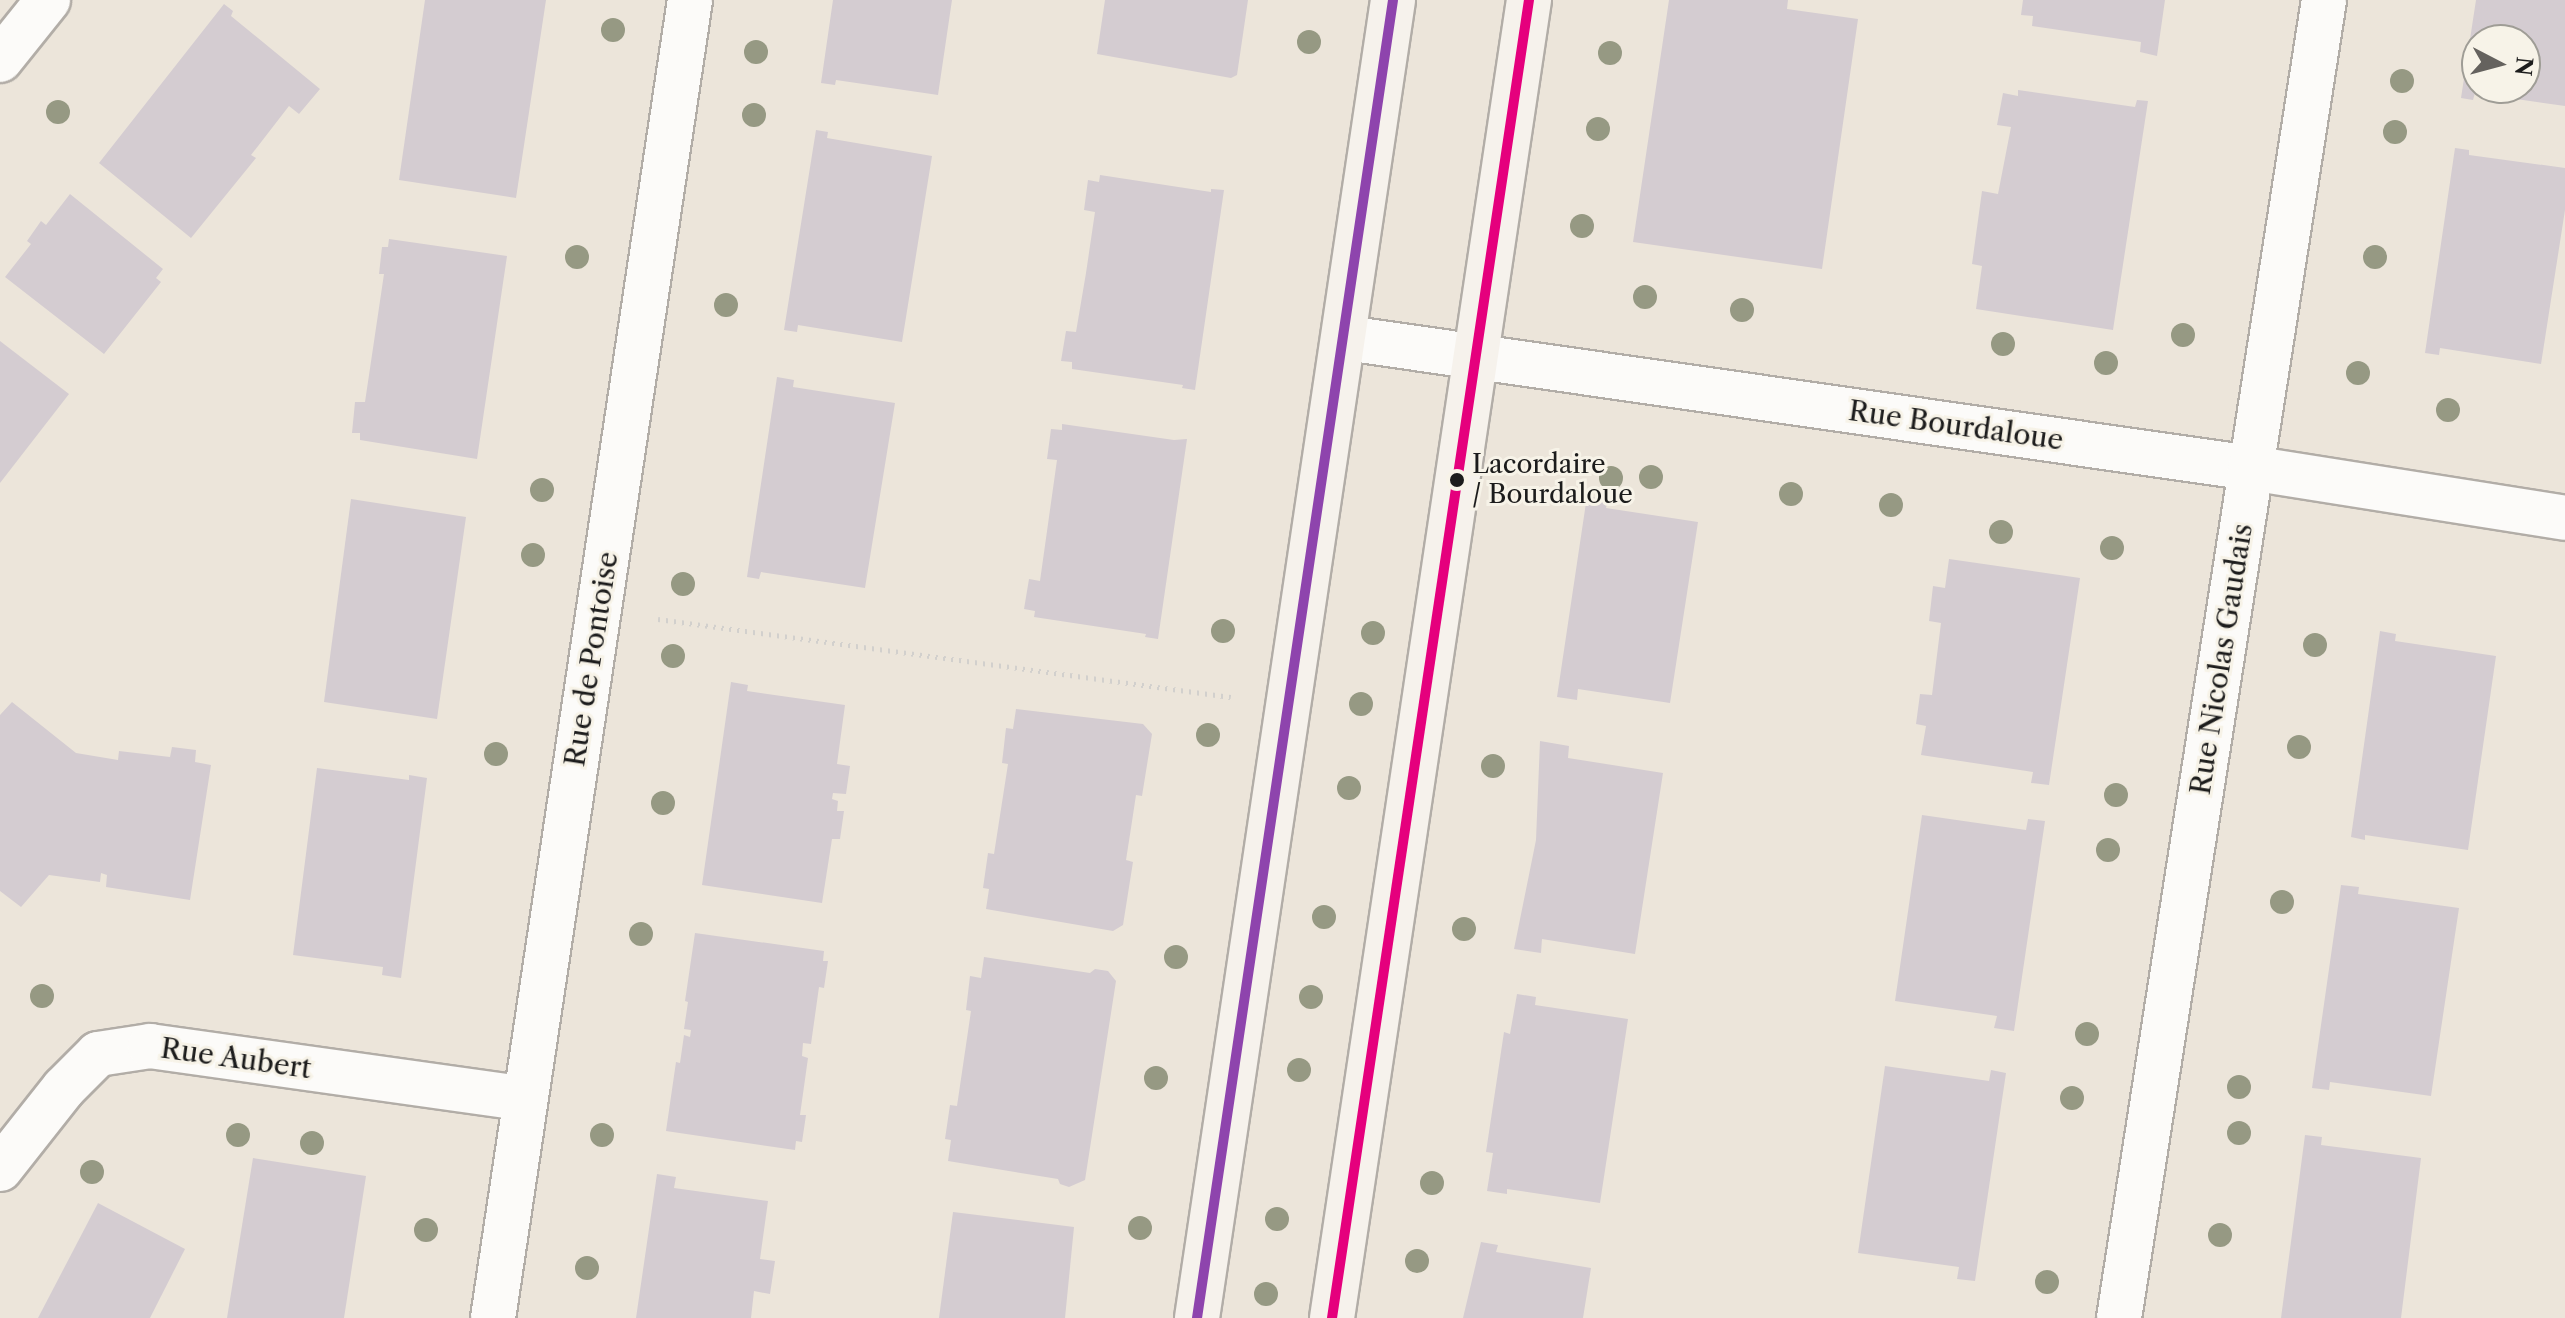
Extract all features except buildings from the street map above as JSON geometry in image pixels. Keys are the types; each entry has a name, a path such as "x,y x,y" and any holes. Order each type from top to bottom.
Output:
{"main road":[{"path":"1197,1318 1346,338 1393,0"},
{"path":"1332,1318 1529,0"}],"street":[{"path":"0,60 48,0"},
{"name":"Rue de Pontoise","path":"493,1318 690,0"},
{"name":"Rue Nicolas Gaudais","path":"2119,1318 2324,0"},
{"name":"Rue Bourdaloue","path":"1346,338 2250,468 2565,518"},
{"name":"Rue Aubert","path":"0,1169 64,1088 98,1054 150,1046 525,1099"}],"path":[{"path":"658,619 1231,697"}],"transit line":[{"path":"1197,1318 1393,0"},
{"path":"1332,1318 1529,0"}],"place":[{"name":"Lacordaire / Bourdaloue","path":"1457,480"}]}
